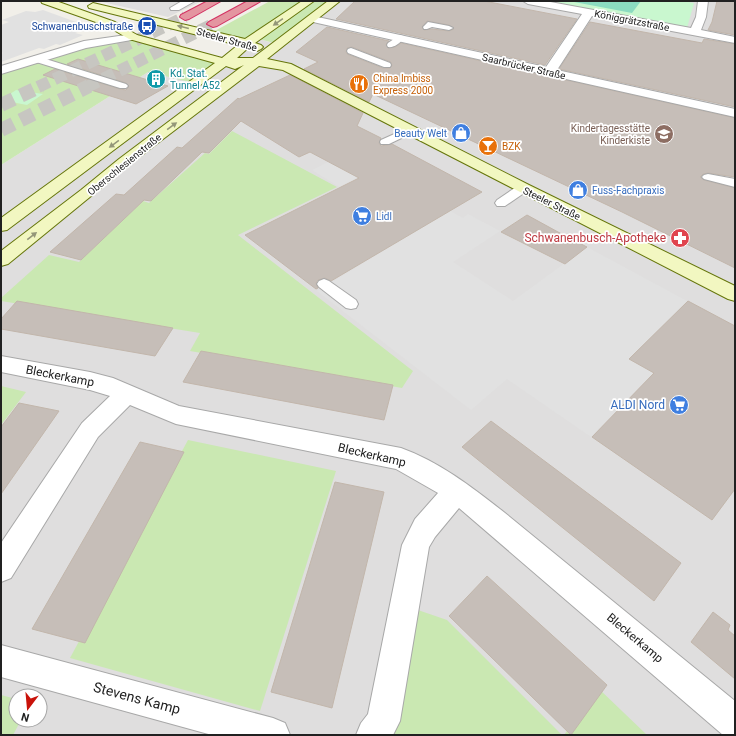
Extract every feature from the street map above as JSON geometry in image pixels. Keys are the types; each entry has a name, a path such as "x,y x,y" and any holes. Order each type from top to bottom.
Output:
{"highway":[{"path":"185,17 216,1"},
{"path":"213,24 256,1"}],"main road":[{"name":"Steeler Straße","path":"46,1 111,24 133,37 224,61 287,68 735,294"},
{"name":"Steeler Straße","path":"69,1 248,43 349,90 368,105 370,110"},
{"name":"Oberschlesienstraße","path":"1,226 212,72 248,43 309,1"},
{"name":"Oberschlesienstraße","path":"1,260 124,162 335,1"},
{"name":"Steeler Straße","path":"252,65 327,99 370,110"}],"street":[{"path":"175,8 190,1"},
{"name":"Königgrätzstraße","path":"528,1 548,3 735,40"},
{"path":"695,32 701,17 703,1"},
{"path":"549,72 589,12"},
{"name":"Saarbrücker Straße","path":"313,18 404,40 735,113"},
{"path":"84,45 111,24"},
{"path":"1,70 84,45 133,37"},
{"name":"Bleckerkamp","path":"1,364 90,381 112,387 176,415 401,459 424,470 457,491 498,524 735,723"},
{"path":"1,568 90,430 128,393"},
{"path":"373,735 383,721 416,545 425,528 457,491"},
{"name":"Stevens Kamp","path":"1,662 272,735"}],"lane":[{"path":"427,27 431,24 449,28"},
{"path":"351,51 387,65"},
{"path":"371,59 381,53"},
{"path":"36,59 123,86"},
{"path":"385,142 410,130"},
{"path":"708,177 735,183"},
{"path":"501,203 523,188"},
{"path":"324,284 351,304"}],"shaded area":[{"path":"98,1 202,1 168,17"},
{"path":"336,1 735,1 735,735 1,735 1,165 148,72 198,83 256,38 279,45"},
{"path":"43,10 87,26 75,33 83,35 60,45 56,44 44,49 39,48 1,62 1,54 3,53 1,52 1,25 9,22 2,20 26,11 35,12"},
{"path":"377,138 405,153 339,187 312,170"},
{"path":"450,211 463,218 468,214 500,231 453,262 513,301 587,247 687,301 629,359 653,373 591,437 507,379 471,410 317,291"}],"green space":[{"path":"270,1 335,1 278,44 255,38 247,43 211,33"},
{"path":"560,1 683,1 694,3 687,28 558,3"},
{"path":"569,1 641,1 632,13"},
{"path":"133,37 222,62 194,83 148,72 1,165 1,71 88,44"},
{"path":"16,90 43,94 27,105 1,100"},
{"path":"232,131 337,187 238,235 413,371 402,388 190,351 200,333 1,301 1,298 49,255 79,262 143,201 149,203 205,153 209,154"},
{"path":"1,386 26,392 1,425"},
{"path":"188,440 336,471 260,711 70,658"},
{"path":"415,609 447,620 562,735 386,735"},
{"path":"598,688 647,735 564,735"},
{"path":"1,695 8,697 8,728 17,728 13,735 1,735"}],"building":[{"path":"355,1 484,1 577,19 545,65 336,19","holes":["427,21 449,25 454,29 449,31 432,29 424,30 422,27"]},
{"path":"717,1 735,1 735,35 708,30 712,22"},
{"path":"590,22 702,43 704,39 735,44 735,107 559,69"},
{"path":"327,27 389,41 386,44 388,48 395,47 401,43 735,118 735,177 708,173 703,174 700,177 704,180 735,188 735,268 622,212 373,94 369,102 304,69 318,62 296,52","holes":["352,47 391,62 392,66 390,68 383,68 347,54 347,48"]},
{"path":"78,59 168,86 136,104 43,75 55,69 120,89 126,90 129,87 126,83 67,64"},
{"path":"290,75 363,113 357,126 381,138 379,143 381,146 392,144 482,192 331,281 325,278 318,280 316,283 318,288 316,289 245,235 359,178 310,152 299,157 241,121 209,153 202,152 151,201 144,200 81,260 50,252 116,194 124,195 177,147 182,148 238,98 239,99"},
{"path":"527,215 587,247 565,264 501,232"},
{"path":"17,301 173,328 155,356 1,329 1,319"},
{"name":"ALDI Nord","path":"688,301 735,326 735,489 712,520 592,437 654,373 629,359"},
{"path":"201,351 393,385 384,420 183,382"},
{"path":"19,403 59,411 1,494 1,427"},
{"path":"491,421 681,563 654,601 462,447"},
{"path":"140,442 184,452 85,643 32,629"},
{"path":"335,482 384,492 332,708 271,692"},
{"path":"487,576 607,685 571,735 449,616"},
{"path":"713,612 730,625 728,630 735,636 735,679 691,642"}],"tunnel":[{"path":"38,87 185,17"},
{"path":"1,130 213,24"},
{"path":"1,105 41,86"}],"place":[{"name":"Schwanenbuschstraße","path":"147,26"},
{"name":"Kd. Stat. Tunnel A52","path":"156,79"},
{"name":"China Imbiss Express 2000","path":"359,84"},
{"name":"Beauty Welt","path":"461,133"},
{"name":"Kindertagesstätte Kinderkiste","path":"664,134"},
{"name":"BZK","path":"488,146"},
{"name":"Fuss-Fachpraxis","path":"578,190"},
{"name":"Lidl","path":"362,216"},
{"name":"Schwanenbusch-Apotheke","path":"680,238"},
{"name":"ALDI Nord","path":"679,405"}]}
